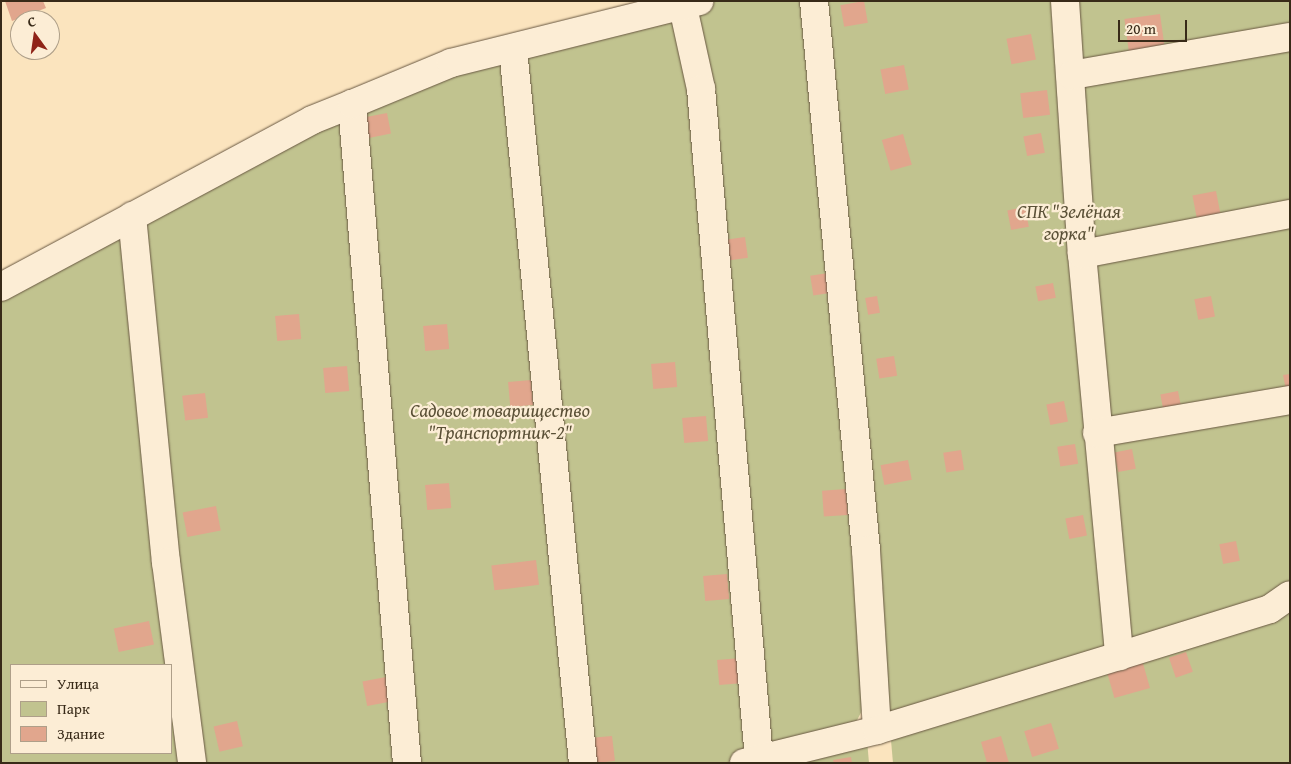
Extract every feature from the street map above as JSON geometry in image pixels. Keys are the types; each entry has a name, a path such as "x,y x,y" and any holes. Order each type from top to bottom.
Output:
{"lane":[{"path":"814,1 866,550 877,730"},
{"path":"1065,1 1072,75 1082,254 1118,656"},
{"path":"1,287 312,120 452,63 691,4 701,89 751,761 877,730 1270,609 1290,596"},
{"path":"1072,75 1290,37"},
{"path":"513,49 584,763"},
{"path":"352,104 407,763"},
{"path":"1082,254 1290,214"},
{"path":"132,216 166,562 192,763"},
{"path":"1097,433 1290,400"}],"green space":[{"name":"Садовое товарищество \"Транспортник-2\"","path":"712,1 804,1 869,697 852,730 724,763 1,763 1,299 309,132 475,65"},
{"name":"СПК \"Зелёная горка\"","path":"827,1 1290,1 1290,763 893,763"},
{"path":"867,740 869,763 779,763"}],"building":[{"path":"5,1 43,1 46,8 41,10 10,10 10,15"},
{"path":"864,1 868,23 844,27 840,5"},
{"path":"1160,14 1165,49 1129,54 1124,19"},
{"path":"1031,34 1036,60 1011,64 1006,39"},
{"path":"904,65 909,90 885,94 880,70"},
{"path":"1047,90 1050,115 1023,118 1020,93"},
{"path":"387,113 391,134 366,138 362,118"},
{"path":"1041,133 1045,153 1027,156 1023,136"},
{"path":"903,134 912,165 891,171 882,140"},
{"path":"1216,191 1221,216 1197,220 1192,196"},
{"path":"1025,207 1029,227 1011,230 1007,210"},
{"path":"745,237 748,258 730,260 727,240"},
{"path":"828,273 831,293 813,296 810,276"},
{"path":"1053,283 1056,298 1038,301 1035,286"},
{"path":"877,296 880,313 868,315 865,298"},
{"path":"1211,296 1215,317 1198,320 1194,299"},
{"path":"299,314 301,339 277,341 275,316"},
{"path":"447,324 449,349 425,351 423,326"},
{"path":"894,356 897,376 879,379 876,359"},
{"path":"675,362 677,387 653,389 651,364"},
{"path":"347,366 349,391 325,393 323,368"},
{"path":"1290,374 1290,395 1287,395 1283,375"},
{"path":"531,380 533,405 510,407 508,382"},
{"path":"1178,391 1182,411 1164,414 1160,394"},
{"path":"205,393 208,418 185,421 182,396"},
{"path":"1064,401 1068,422 1050,425 1046,404"},
{"path":"706,416 708,441 684,443 682,418"},
{"path":"1075,444 1078,464 1060,467 1057,447"},
{"path":"1132,449 1136,469 1118,472 1114,452"},
{"path":"961,450 964,470 946,473 943,453"},
{"path":"908,460 912,480 884,485 881,465"},
{"path":"449,483 451,508 427,510 425,485"},
{"path":"846,489 848,515 824,517 822,491"},
{"path":"216,506 221,531 187,537 183,512"},
{"path":"1083,515 1087,536 1069,539 1065,518"},
{"path":"1236,541 1240,561 1223,564 1219,544"},
{"path":"536,560 539,585 494,590 491,565"},
{"path":"727,574 729,599 705,601 703,576"},
{"path":"149,621 154,644 119,652 114,628"},
{"path":"1186,652 1193,672 1176,678 1169,658"},
{"path":"741,658 743,683 719,685 717,660"},
{"path":"1142,660 1150,688 1114,698 1106,670"},
{"path":"386,677 391,702 367,706 362,682"},
{"path":"237,721 243,746 219,752 214,726"},
{"path":"1051,723 1059,749 1032,757 1024,731"},
{"path":"612,736 615,761 595,763 589,738"},
{"path":"1001,736 1009,763 987,763 981,742"},
{"path":"851,757 852,763 834,763 833,760"}]}
